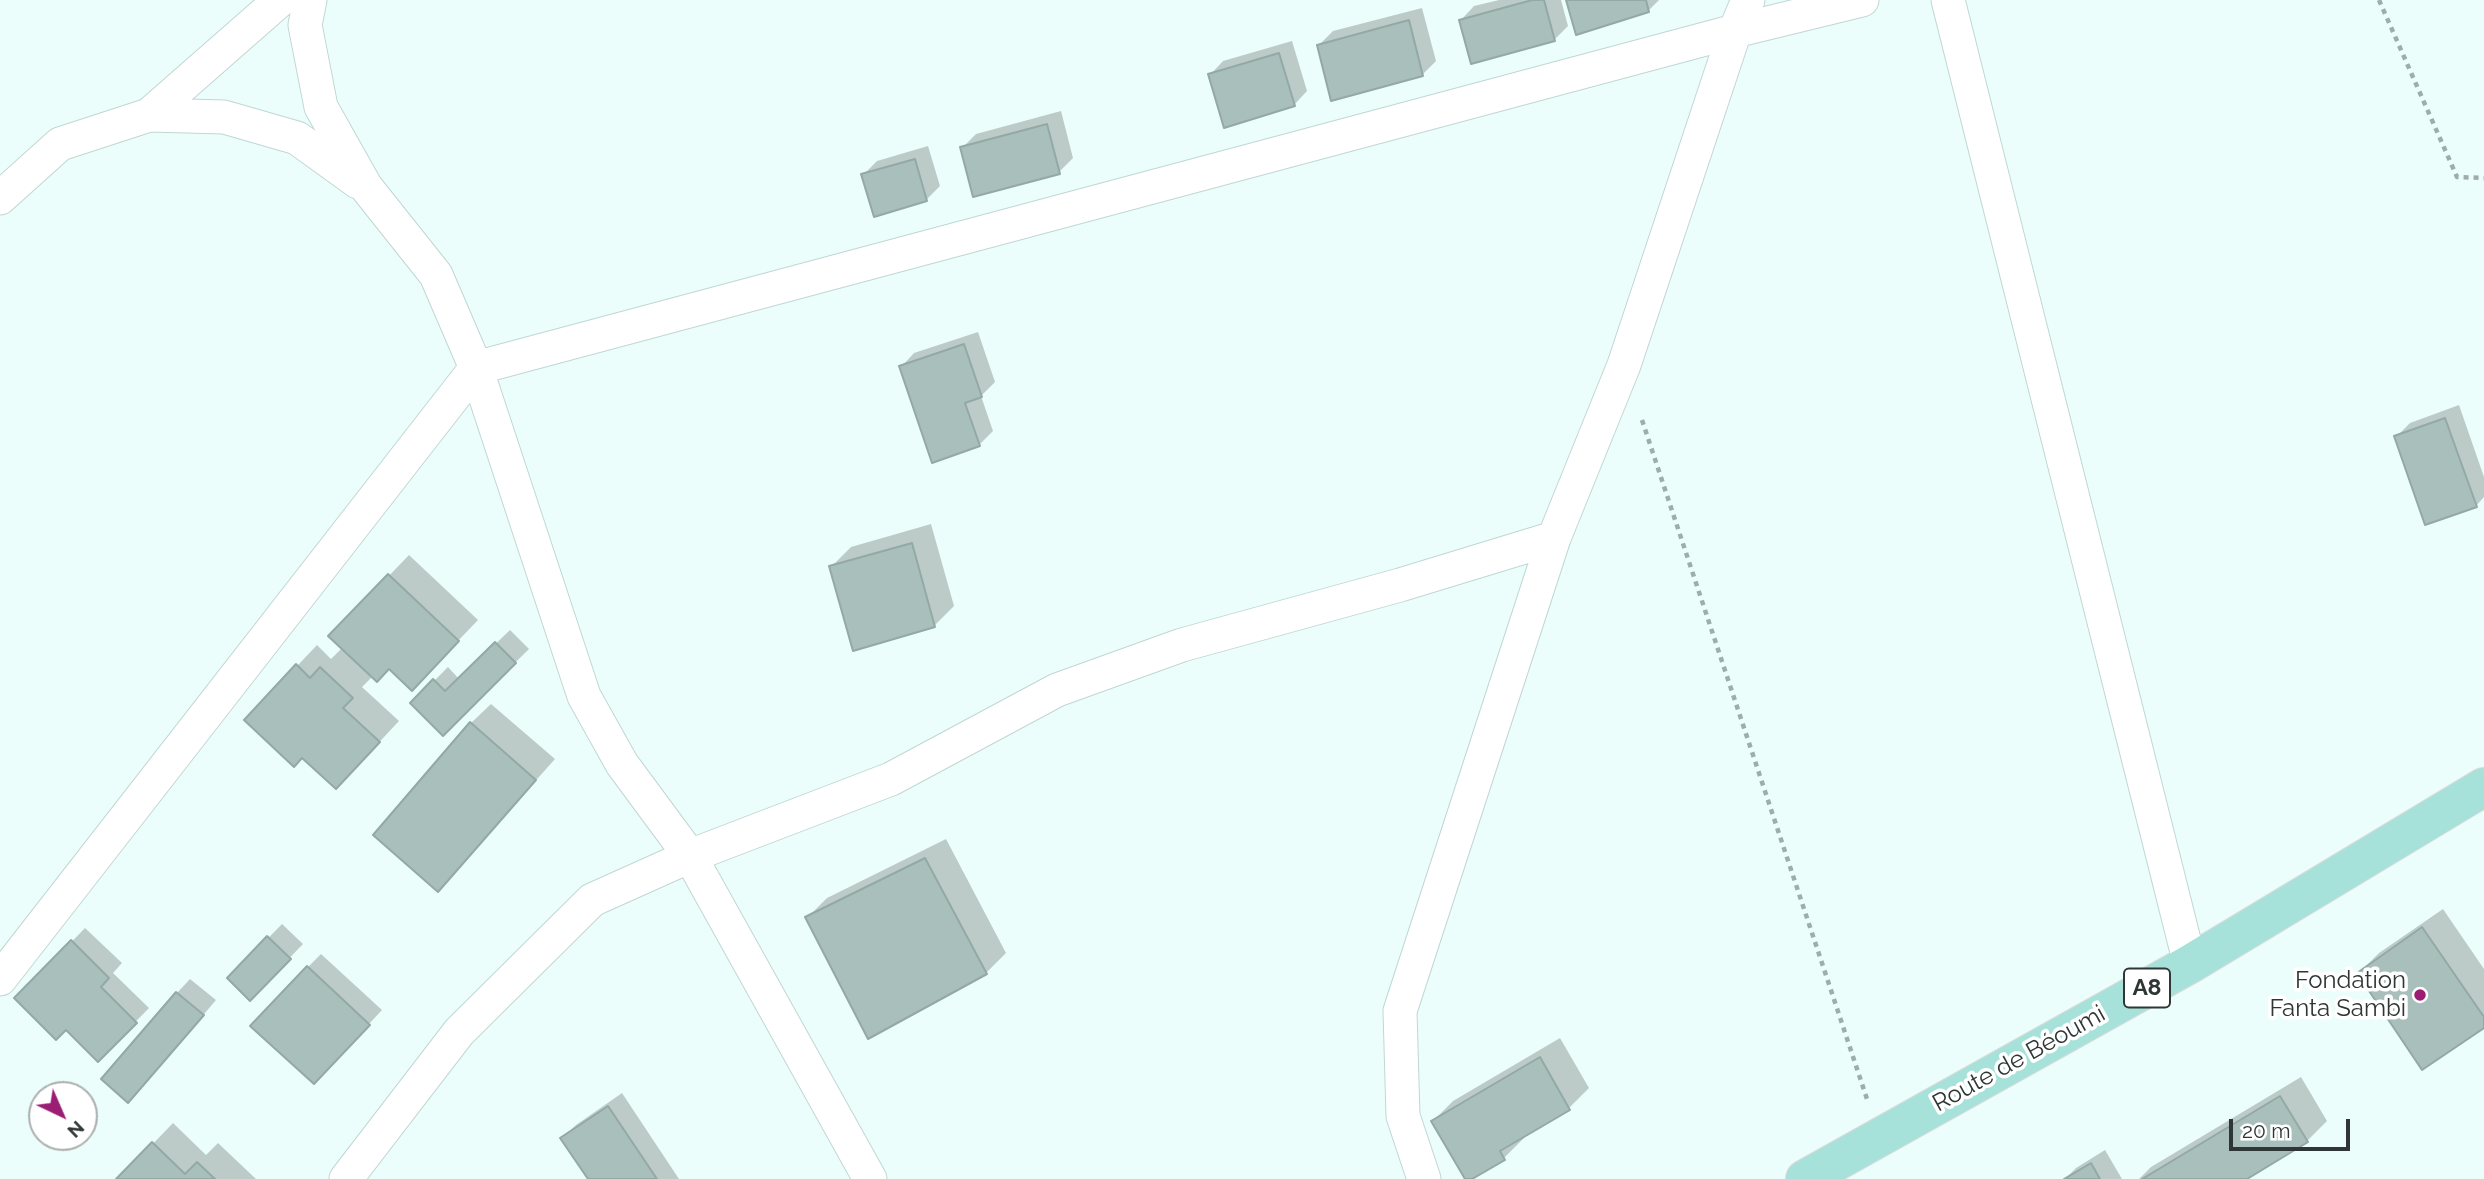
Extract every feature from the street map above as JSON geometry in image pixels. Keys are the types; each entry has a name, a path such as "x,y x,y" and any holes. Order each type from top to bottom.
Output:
{"main road":[{"name":"Route de Béoumi","path":"1805,1179 2190,964 2484,787"}],"street":[{"path":"149,115 280,0"},
{"path":"310,0 305,25 321,107 366,187 436,275 476,368 584,696 622,764 690,856 870,1179"},
{"path":"1424,1179 1402,1116 1401,1011 1554,538 1624,365 1735,31 1748,0"},
{"path":"0,979 476,368 1735,31 1862,0"},
{"path":"1948,0 2190,964"},
{"path":"0,198 60,145 149,115 224,117 297,138 366,187"},
{"path":"346,1179 459,1032 592,900 690,856 891,779 1057,690 1182,645 1400,585 1554,538"}],"path":[{"path":"2379,0 2457,177 2484,178"},
{"path":"1624,365 1879,1136"}],"building":[{"path":"1532,0 1544,0 1555,41 1471,64 1459,20"},
{"path":"1566,0 1646,0 1649,12 1576,35"},
{"path":"1409,20 1423,76 1331,101 1317,45"},
{"path":"1279,53 1295,106 1224,128 1208,74"},
{"path":"1047,124 1060,174 973,197 960,147"},
{"path":"915,159 927,201 874,217 861,174"},
{"path":"964,344 982,397 965,403 980,446 932,463 899,366"},
{"path":"2445,418 2477,507 2425,525 2394,436"},
{"path":"912,543 935,627 853,651 829,566"},
{"path":"388,574 459,641 412,691 389,669 377,682 328,636"},
{"path":"495,642 516,663 443,736 410,703 433,679 445,691"},
{"path":"296,664 310,678 320,667 353,698 343,708 380,742 336,789 302,758 294,767 244,720"},
{"path":"470,722 536,780 438,892 373,835"},
{"path":"925,858 987,974 868,1039 805,917"},
{"name":"Fondation Fanta Sambi","path":"2422,927 2484,1017 2484,1028 2422,1070 2357,973"},
{"path":"267,936 291,959 250,1001 227,978"},
{"path":"71,940 109,978 101,987 137,1023 98,1062 66,1030 56,1040 14,998"},
{"path":"307,966 370,1025 314,1084 250,1026"},
{"path":"176,992 204,1015 128,1103 101,1079"},
{"path":"1540,1057 1570,1110 1500,1151 1505,1160 1472,1179 1465,1179 1431,1121"},
{"path":"2280,1096 2308,1142 2247,1179 2142,1179"},
{"path":"608,1106 657,1179 588,1179 560,1138"},
{"path":"152,1142 185,1174 197,1162 215,1179 116,1179"},
{"path":"2091,1163 2100,1179 2064,1179"}],"place":[{"name":"Fondation Fanta Sambi","path":"2420,995"}]}
